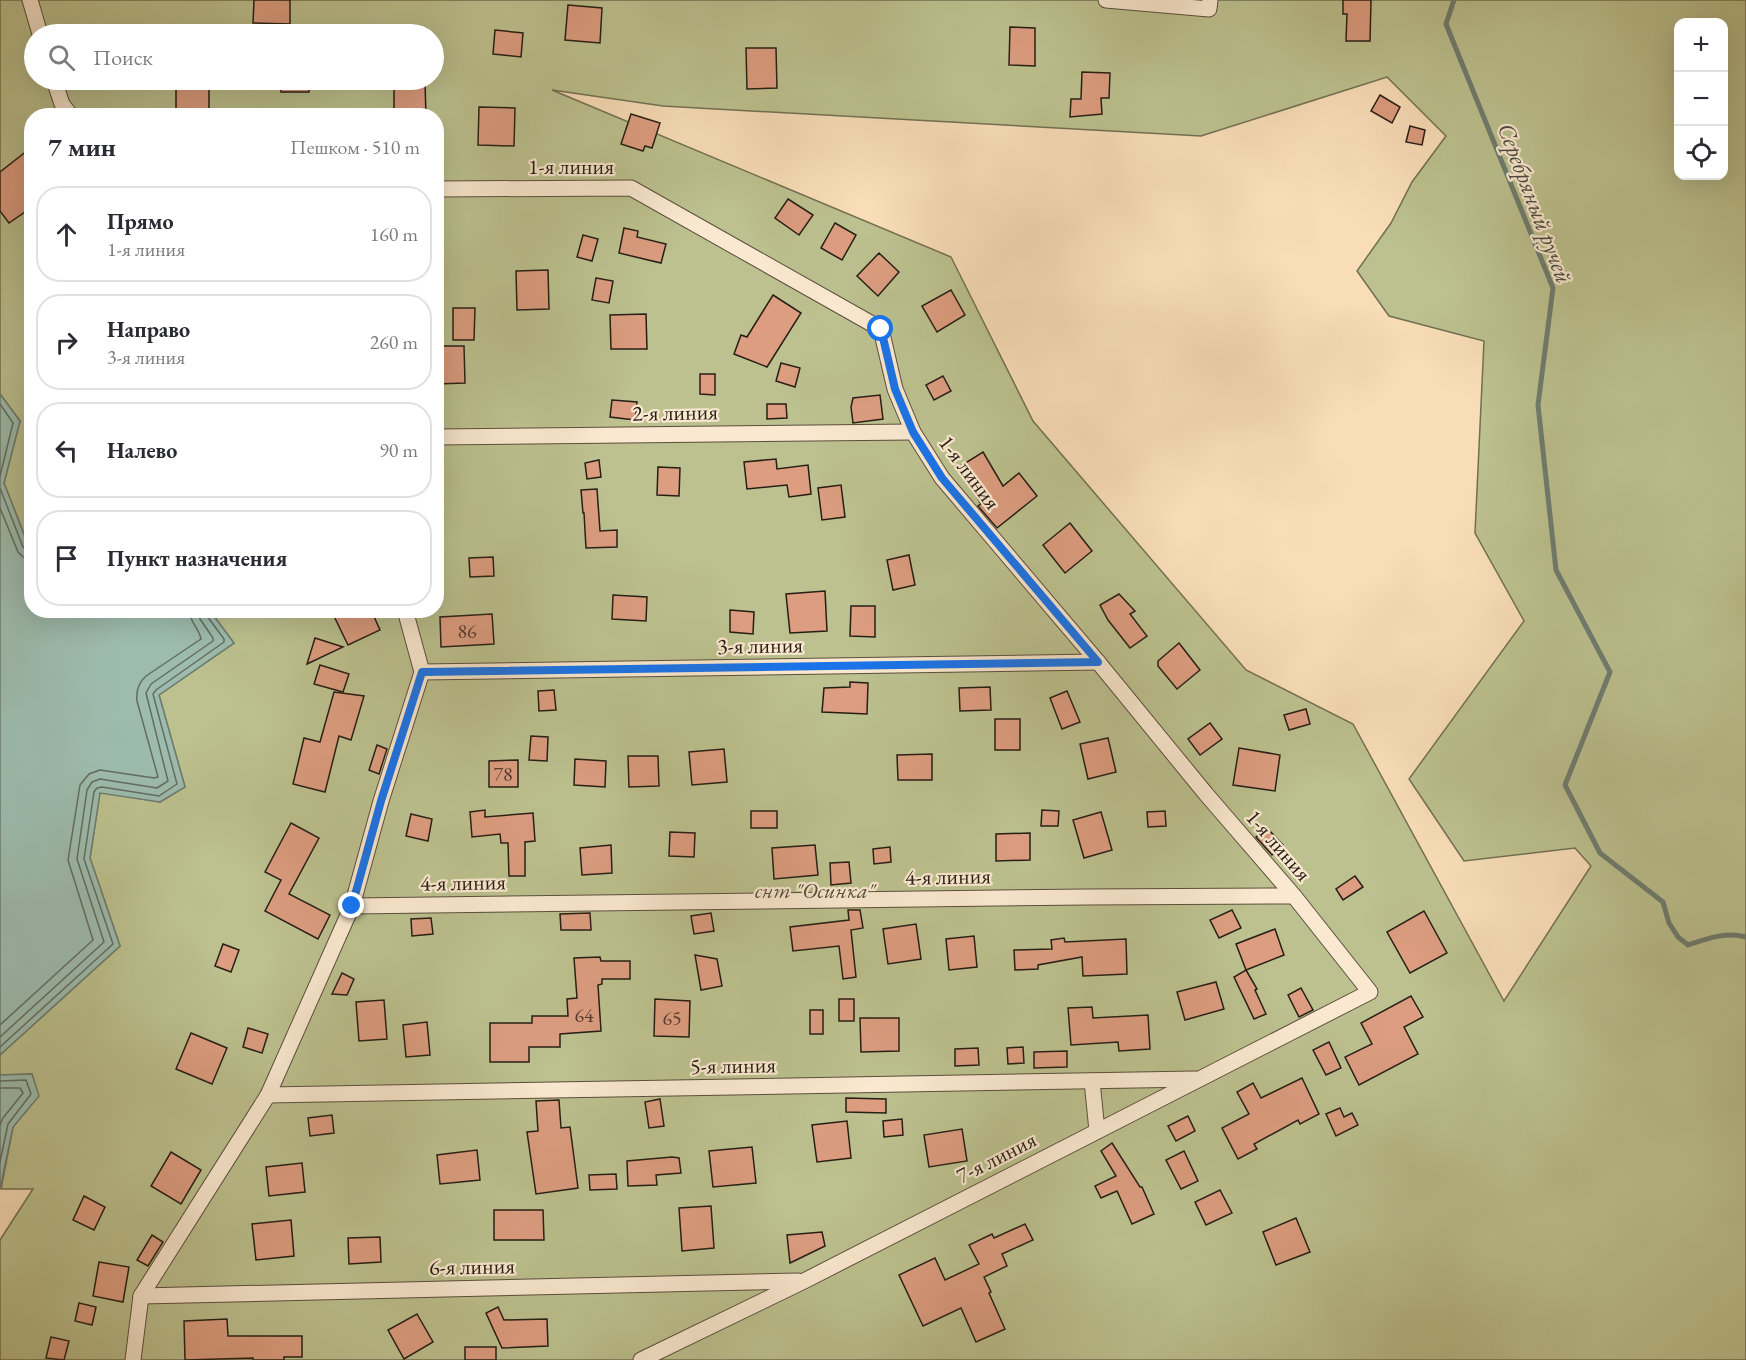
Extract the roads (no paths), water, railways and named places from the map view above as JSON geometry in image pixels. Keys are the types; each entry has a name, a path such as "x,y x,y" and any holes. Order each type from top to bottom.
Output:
{"street":[{"path":"30,0 37,24"},
{"path":"1106,0 1210,4"},
{"path":"57,90 65,108"},
{"name":"1-я линия","path":"444,189 631,188 881,329 895,389 913,432 942,478 1294,896 1370,992"},
{"name":"2-я линия","path":"444,437 913,432"},
{"path":"133,1360 141,1296 268,1095 352,906 381,801 422,672 407,618"},
{"name":"3-я линия","path":"422,672 1098,662"},
{"name":"4-я линия","path":"352,906 1294,896"},
{"name":"7-я линия","path":"641,1360 804,1281 1370,992"},
{"name":"5-я линия","path":"268,1095 1198,1079"},
{"path":"1092,1081 1097,1131"},
{"name":"6-я линия","path":"141,1296 804,1281"}],"water":[{"path":"0,394 20,421 4,483 24,534 24,618 215,618 234,643 159,695 185,787 160,802 100,793 90,858 120,946 0,1055"},
{"path":"32,1074 39,1096 13,1127 0,1189 0,1075"}],"waterway":[{"name":"Серебряный ручей","path":"1454,0 1446,24 1553,288 1538,405 1556,570 1610,672 1565,785 1600,853 1663,902 1669,923 1678,937 1688,945 1724,935 1746,937"}],"park label":[{"name":"снт \"Осинка\"","path":"815,890"}]}
